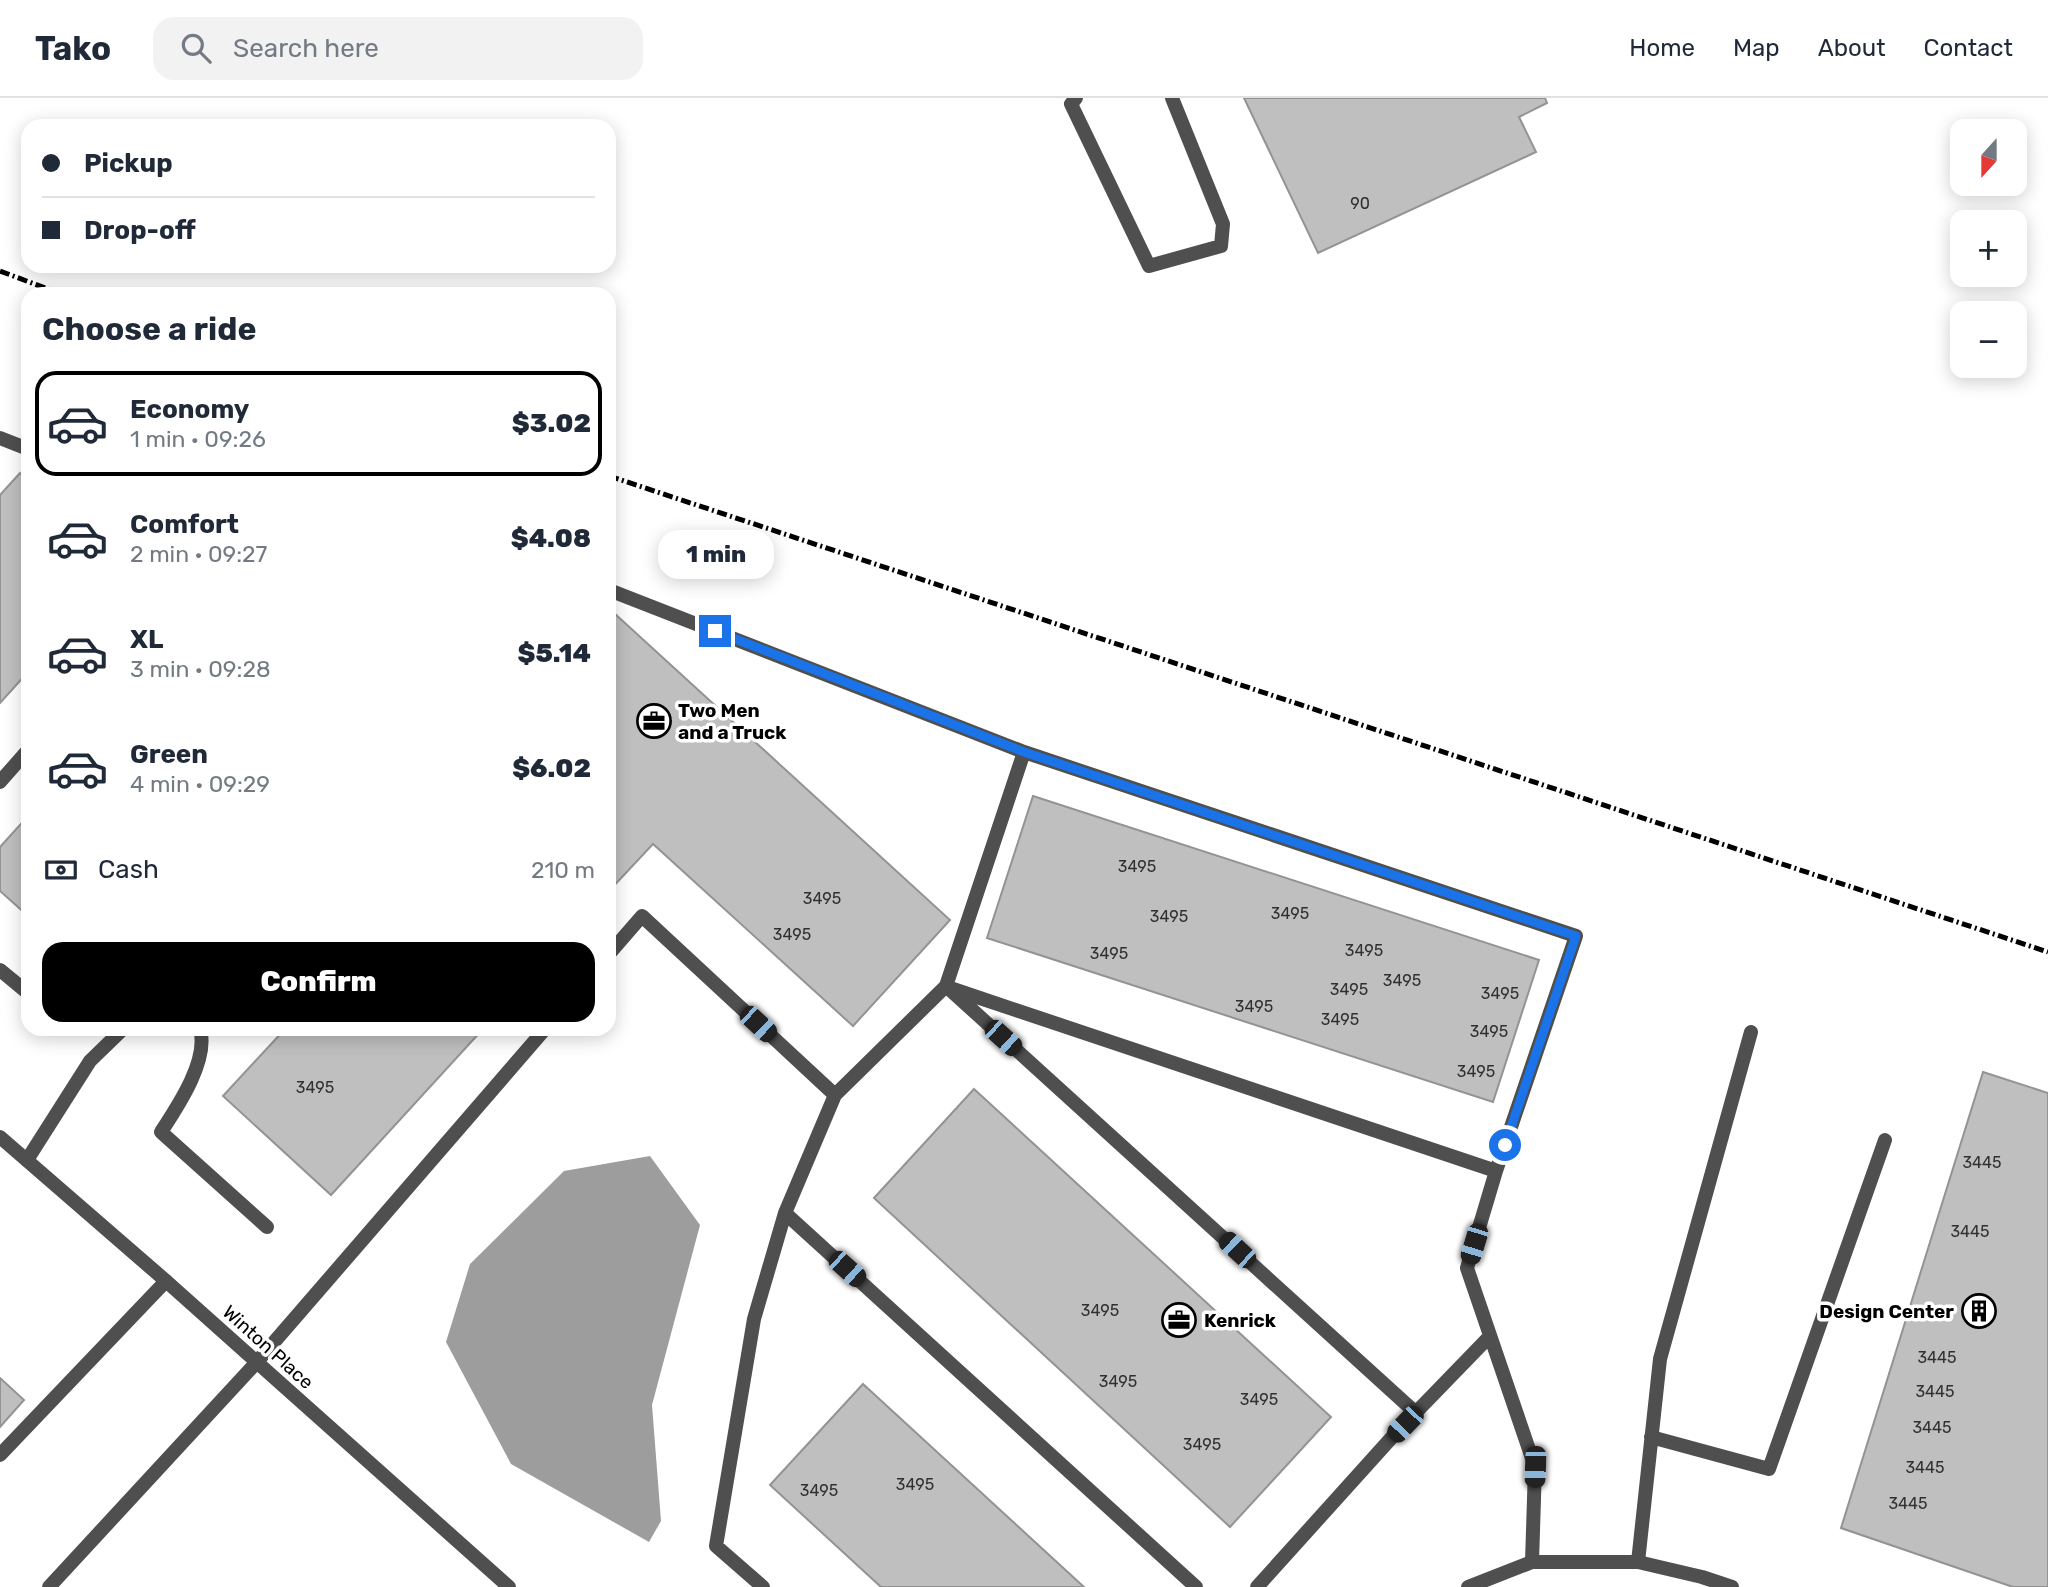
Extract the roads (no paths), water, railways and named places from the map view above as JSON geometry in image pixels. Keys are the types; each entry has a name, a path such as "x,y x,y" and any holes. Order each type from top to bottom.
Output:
{"street":[{"path":"1076,98 1071,104 1149,266 1221,246 1223,224 1172,98"},
{"path":"0,438 21,446"},
{"path":"616,593 1024,752 1576,936 1466,1268 1535,1467 1532,1562"},
{"path":"755,1584 716,1546 754,1319 785,1213 835,1095 946,986 1024,752"},
{"path":"0,782 21,758"},
{"path":"616,946 642,916 835,1095"},
{"path":"0,970 21,987"},
{"path":"946,986 1496,1171"},
{"path":"946,986 1416,1413"},
{"path":"1638,1562 1660,1359 1751,1032"},
{"path":"27,1160 90,1060 115,1036"},
{"path":"202,1036 190,1083 161,1132 267,1227"},
{"path":"49,1587 256,1363 539,1036"},
{"name":"Winton Place","path":"0,1136 509,1587"},
{"path":"1651,1437 1769,1469 1885,1140"},
{"path":"785,1213 1196,1587"},
{"path":"0,1455 166,1281"},
{"path":"1257,1587 1490,1336"},
{"path":"1468,1587 1532,1562 1638,1562 1732,1587"}],"railway":[{"path":"0,271 42,287"},
{"path":"616,478 2048,952"}],"place":[{"name":"Two Men and a Truck","path":"654,721"},
{"name":"Design Center","path":"1979,1311"},
{"name":"Kenrick","path":"1179,1320"}]}
